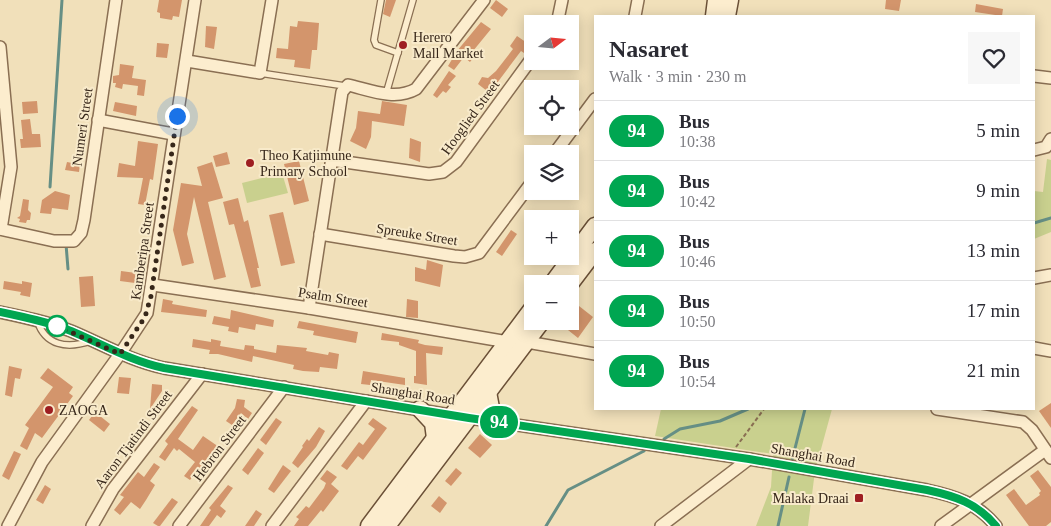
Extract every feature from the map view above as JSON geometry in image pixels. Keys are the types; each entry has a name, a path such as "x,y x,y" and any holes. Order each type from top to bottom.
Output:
{"main road":[{"path":"714,15 716,0"},
{"path":"727,15 730,0"},
{"path":"559,275 594,227"},
{"path":"577,275 594,252"},
{"path":"386,526 524,320"},
{"path":"369,526 435,438 488,392 535,330"},
{"path":"488,392 491,408 501,422"},
{"path":"420,409 433,423 435,438"}],"street":[{"name":"Numeri Street","path":"1,229 60,241 74,241 81,233 116,0"},
{"name":"Kamberipa Street","path":"8,526 42,462 120,354 147,313 195,0"},
{"path":"186,61 260,73 272,0"},
{"path":"309,308 342,92 345,86 348,85 386,94 406,93 416,89 484,0"},
{"path":"559,15 562,0"},
{"path":"635,15 638,0"},
{"path":"0,47 11,167 1,229"},
{"name":"Hooglied Street","path":"331,160 429,174 448,169 456,162 524,69"},
{"path":"1035,76 1051,78"},
{"path":"561,145 594,100"},
{"path":"98,120 173,134"},
{"path":"1035,150 1046,147 1051,139"},
{"name":"Spreuke Street","path":"320,234 454,256 473,256 485,246 524,193"},
{"path":"1035,278 1051,275"},
{"name":"Psalm Street","path":"152,285 309,308 508,342"},
{"name":"Shanghai Road","path":"0,312 37,320 154,366 461,416 749,459 927,490 956,497 972,504 996,526"},
{"path":"526,342 594,354"},
{"path":"1035,348 1051,351"},
{"name":"Aaron Tjatindi Street","path":"92,526 113,489 202,374"},
{"name":"Hebron Street","path":"179,526 284,388"},
{"path":"272,526 366,401"},
{"path":"941,526 1048,454 1032,430 1023,422 944,410"},
{"path":"661,526 676,522 749,459"}],"lane":[{"path":"381,0 374,40 376,45 381,48 398,53"},
{"path":"386,94 413,0"},
{"path":"260,73 345,86"},
{"path":"37,320 40,330 53,342 70,345 91,341"}],"path":[{"path":"729,456 763,410"}],"green space":[{"path":"1047,159 1051,160 1051,232 1035,239 1035,191 1043,192"},
{"path":"282,173 288,193 247,203 242,183"},
{"path":"661,410 832,410 815,471 808,526 756,526 771,487 773,454 655,436"}],"building":[{"path":"159,0 182,0 179,17 173,16 172,20 160,18 160,13 157,12"},
{"path":"386,0 396,0 390,17 383,14"},
{"path":"496,0 508,9 502,17 490,8"},
{"path":"886,0 901,0 899,11 885,9"},
{"path":"976,4 1003,9 1002,15 975,12"},
{"path":"298,21 319,23 317,50 312,50 310,69 294,67 295,60 276,58 277,48 288,49 290,26 297,27"},
{"path":"481,22 491,29 473,51 476,54 470,62 464,57 454,70 448,66 457,51"},
{"path":"206,26 217,27 214,49 205,47"},
{"path":"517,36 524,41 524,53 521,51 494,87 492,85 487,91 478,84 482,77 488,78 496,71 513,49 510,46"},
{"path":"157,43 169,44 167,58 156,57"},
{"path":"120,64 134,66 132,78 146,80 144,96 137,95 138,86 123,84 122,89 115,87 116,83 113,83 113,76 119,75"},
{"path":"449,71 456,76 448,85 451,87 446,93 443,91 437,98 433,95"},
{"path":"37,101 38,113 23,114 22,102"},
{"path":"382,101 407,105 404,126 372,121 371,137 366,149 350,141 356,128 358,111 380,114"},
{"path":"115,102 137,106 136,116 113,111"},
{"path":"30,119 32,134 40,134 41,147 21,148 20,139 23,139 21,120"},
{"path":"410,138 421,142 420,162 409,158"},
{"path":"138,141 158,144 153,180 150,179 145,205 138,204 143,178 117,177 119,163 135,166"},
{"path":"227,152 230,164 216,167 213,156"},
{"path":"74,155 81,156 79,172 65,170 67,162 72,163"},
{"path":"299,161 309,201 294,205 284,164"},
{"path":"212,162 223,198 208,202 226,277 214,280 194,197 187,234 194,263 182,266 173,230 181,183 202,186 197,167"},
{"path":"55,191 70,195 68,210 52,208 51,214 40,213 42,200"},
{"path":"238,198 244,222 248,220 259,268 257,268 261,286 251,288 234,224 229,225 223,202"},
{"path":"23,199 29,200 28,210 31,213 30,220 27,220 26,223 19,222 20,219 17,218 20,216"},
{"path":"283,212 295,263 281,266 269,215"},
{"path":"511,230 517,234 502,256 496,252"},
{"path":"427,260 443,265 440,287 415,281 415,267 426,270"},
{"path":"121,271 136,273 135,283 120,281"},
{"path":"93,276 95,306 81,307 79,277"},
{"path":"4,281 22,284 22,281 32,283 30,297 20,295 21,292 3,289"},
{"path":"163,299 173,301 172,304 207,310 206,317 161,312"},
{"path":"407,299 418,301 418,318 406,317"},
{"path":"579,306 593,317 578,338 568,330 579,330"},
{"path":"231,310 274,320 273,327 256,324 255,330 239,327 238,333 228,331 229,327 212,324 214,316 230,319"},
{"path":"299,321 358,332 356,343 313,335 314,331 297,328"},
{"path":"382,333 419,340 418,343 425,345 443,347 442,355 426,353 427,385 414,383 414,376 416,376 416,351 399,345 399,342 381,340"},
{"path":"193,339 211,342 211,339 221,341 220,346 244,350 245,345 254,346 254,349 276,353 277,345 307,348 306,351 328,355 329,352 339,354 337,369 320,367 319,372 303,371 293,369 294,365 253,356 252,362 218,354 209,354 210,350 192,347"},
{"path":"9,366 22,369 20,379 15,378 12,397 5,395"},
{"name":"ZAOGA","path":"48,368 73,387 69,393 73,396 42,438 35,433 27,450 20,446 29,428 25,425 53,387 40,378"},
{"path":"363,371 405,378 405,385 371,380 370,385 361,384"},
{"path":"119,377 131,378 129,394 117,393"},
{"path":"152,384 162,385 162,391 150,409"},
{"path":"237,399 245,400 244,407 252,413 248,419 241,413 232,425 226,421 235,408"},
{"path":"1051,403 1051,428 1039,411"},
{"path":"192,406 198,410 178,439 193,450 203,436 219,447 204,469 201,466 190,480 184,476 195,462 179,449 177,451 174,448 165,461 159,457 168,444 165,441"},
{"path":"95,412 110,424 104,432 89,420"},
{"path":"276,418 282,422 266,445 260,440"},
{"path":"373,418 387,428 363,460 358,456 347,470 341,466 359,442 363,445 375,429 368,424"},
{"path":"319,427 325,431 316,447 298,468 292,463 307,439 309,441"},
{"path":"480,434 492,445 480,458 468,448"},
{"path":"258,448 264,453 248,475 242,470"},
{"path":"14,451 21,454 9,480 2,476"},
{"path":"154,463 160,467 150,481 155,485 146,500 140,509 131,502 120,515 114,510 124,497 120,495 138,472 144,477"},
{"path":"283,465 291,471 274,493 268,489"},
{"path":"456,468 462,473 451,486 445,481"},
{"path":"327,470 337,477 331,484 339,491 323,512 321,510 308,526 294,526 299,519 296,517 306,506 309,508 324,488 326,483 320,479"},
{"path":"1038,470 1051,487 1051,522 1046,526 1029,526 1006,495 1014,489 1026,505 1040,495 1041,491 1030,476"},
{"path":"45,485 51,489 43,504 36,500"},
{"path":"228,485 233,488 220,506 226,511 221,518 217,515 209,526 200,526 211,510 209,508"},
{"path":"439,496 447,503 440,513 431,506"},
{"path":"172,498 178,502 160,526 153,523"},
{"path":"256,510 262,514 254,526 245,526"}],"waterway":[{"path":"50,187 62,0"},
{"path":"1035,223 1051,218"},
{"path":"66,244 68,269"},
{"path":"664,439 680,429 720,421 746,410"},
{"path":"792,460 805,410"},
{"path":"546,526 568,490 644,451"},
{"path":"778,526 789,477"}],"bus line":[{"name":"94","path":"0,312 29,317 61,327 120,354 146,364 164,368 469,418 749,459 927,490 956,497 972,504 989,517 996,526"}],"place":[{"name":"Herero Mall Market","path":"403,45"},
{"name":"Theo Katjimune Primary School","path":"250,163"},
{"name":"ZAOGA","path":"49,410"},
{"name":"Malaka Draai","path":"859,498"}],"route":[{"path":"57,326 120,354 145,317 151,296 177,116"}]}
